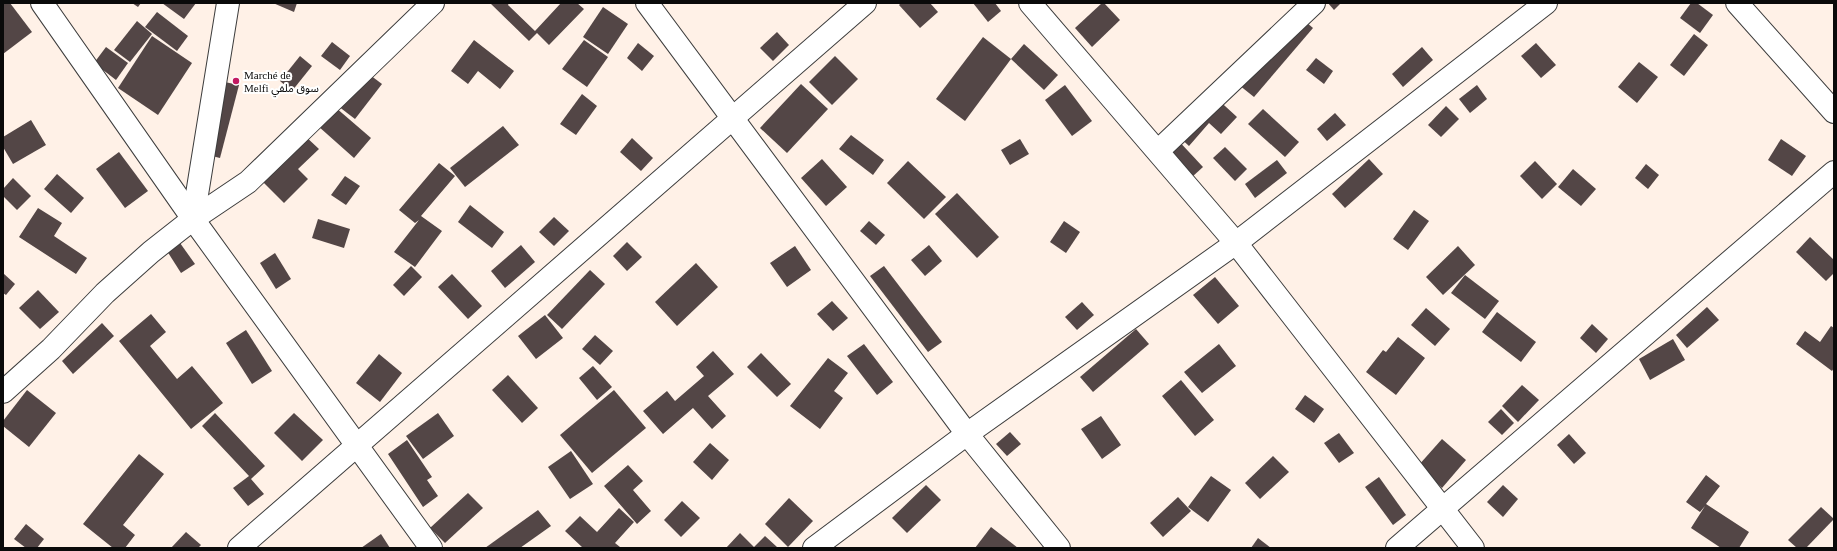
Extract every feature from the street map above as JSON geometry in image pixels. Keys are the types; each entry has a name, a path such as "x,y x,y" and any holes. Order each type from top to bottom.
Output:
{"street":[{"path":"42,3 193,219 431,548"},
{"path":"193,219 228,3"},
{"path":"3,392 51,349 105,293 151,252 193,219 248,182 433,3"},
{"path":"647,3 967,434 1059,548"},
{"path":"238,548 865,3"},
{"path":"1030,3 1236,243 1473,548"},
{"path":"1158,151 1314,3"},
{"path":"814,548 967,434 1236,243 1546,3"},
{"path":"1736,3 1834,112"},
{"path":"1397,548 1834,172"}],"building":[{"path":"3,3 10,3 32,32 3,54"},
{"path":"132,3 141,3 138,7"},
{"path":"162,3 196,3 184,19"},
{"path":"273,3 297,3 294,12"},
{"path":"490,3 509,3 508,5 535,31 561,3 577,3 584,9 549,45 537,33 529,41"},
{"path":"901,3 930,3 938,12 920,28 899,5"},
{"path":"973,3 995,3 1001,11 988,22"},
{"path":"1102,3 1104,3 1120,20 1092,47 1075,28"},
{"path":"1328,3 1341,3 1334,10"},
{"path":"1691,3 1697,3 1713,15 1700,33 1680,18"},
{"path":"603,7 628,24 608,54 583,37"},
{"path":"157,12 188,36 177,51 145,27"},
{"path":"1299,16 1313,28 1254,97 1239,85"},
{"path":"137,21 152,34 130,62 114,50"},
{"path":"777,32 789,45 773,61 760,48"},
{"path":"1694,34 1708,45 1684,76 1670,65"},
{"path":"152,36 192,63 158,115 118,88"},
{"path":"983,37 1011,59 965,121 936,99"},
{"path":"474,40 514,71 500,89 478,71 468,84 451,71"},
{"path":"584,40 608,57 587,87 562,69"},
{"path":"332,42 350,56 340,70 321,56"},
{"path":"638,43 654,56 642,71 627,58"},
{"path":"1536,43 1556,65 1541,78 1521,56"},
{"path":"1024,44 1058,75 1044,90 1011,59"},
{"path":"106,47 128,63 116,80 94,63"},
{"path":"1422,47 1433,60 1403,87 1392,74"},
{"path":"300,56 312,66 292,91 280,81"},
{"path":"835,56 858,79 832,105 809,82"},
{"path":"1316,58 1333,71 1324,84 1306,70"},
{"path":"1639,62 1658,77 1637,103 1618,87"},
{"path":"366,72 382,84 355,119 338,106"},
{"path":"215,80 239,85 220,158 196,152"},
{"path":"801,84 828,109 787,153 760,128"},
{"path":"1065,85 1092,121 1072,136 1045,100"},
{"path":"1477,85 1487,99 1470,113 1459,99"},
{"path":"582,94 597,106 576,135 560,124"},
{"path":"1213,95 1237,117 1221,134 1209,123 1189,146 1177,135"},
{"path":"1446,106 1459,119 1441,137 1428,125"},
{"path":"335,107 371,138 354,158 318,126"},
{"path":"1263,109 1299,142 1285,157 1248,124"},
{"path":"1335,113 1346,125 1327,141 1317,129"},
{"path":"31,120 46,145 13,164 3,147 3,137"},
{"path":"503,126 519,145 465,187 450,168"},
{"path":"304,135 319,149 298,169 308,179 284,203 260,179"},
{"path":"851,135 884,160 873,175 839,149"},
{"path":"1175,137 1203,167 1192,177 1164,147"},
{"path":"632,138 653,158 641,171 620,152"},
{"path":"1020,139 1029,154 1010,165 1001,150"},
{"path":"1781,139 1806,156 1792,176 1768,160"},
{"path":"1225,147 1247,169 1235,181 1213,158"},
{"path":"119,152 148,191 125,208 96,169"},
{"path":"822,159 847,187 826,206 801,178"},
{"path":"1369,159 1383,174 1345,208 1332,194"},
{"path":"1277,160 1287,173 1255,198 1245,184"},
{"path":"908,161 946,197 924,219 887,183"},
{"path":"1535,161 1557,184 1542,199 1520,176"},
{"path":"439,163 455,176 421,216 442,231 415,267 394,252 419,220 415,223 399,210"},
{"path":"1646,164 1659,175 1648,189 1635,178"},
{"path":"1573,169 1596,189 1581,206 1558,187"},
{"path":"57,174 84,198 71,213 44,189"},
{"path":"345,176 360,186 346,205 331,195"},
{"path":"13,178 31,196 17,210 3,196 3,189"},
{"path":"957,193 999,237 977,258 935,214"},
{"path":"470,205 504,232 492,248 458,222"},
{"path":"38,208 62,223 54,236 87,258 76,274 19,237"},
{"path":"1414,210 1429,221 1408,250 1393,239"},
{"path":"554,217 569,231 554,246 539,232"},
{"path":"318,219 350,229 344,248 312,238"},
{"path":"869,221 885,235 876,245 860,231"},
{"path":"1064,221 1080,232 1066,253 1050,242"},
{"path":"1810,237 1834,260 1834,273 1826,281 1796,252"},
{"path":"627,242 642,257 627,271 613,256"},
{"path":"180,243 195,264 181,273 167,251"},
{"path":"521,245 535,262 505,288 491,271"},
{"path":"929,245 942,261 925,276 911,260"},
{"path":"795,246 811,270 787,287 770,263"},
{"path":"1458,246 1475,265 1443,295 1426,277"},
{"path":"275,253 291,279 276,289 260,263"},
{"path":"696,263 718,287 677,326 655,302"},
{"path":"411,266 422,277 404,296 393,285"},
{"path":"884,266 942,342 928,352 870,276"},
{"path":"590,270 605,284 562,329 547,315"},
{"path":"3,273 15,284 6,295 3,293"},
{"path":"452,274 482,306 468,319 438,287"},
{"path":"1465,275 1499,301 1485,319 1451,293"},
{"path":"1215,277 1239,306 1218,324 1193,295"},
{"path":"38,290 59,312 40,329 19,308"},
{"path":"832,301 848,318 833,331 817,314"},
{"path":"1082,302 1094,315 1077,330 1065,317"},
{"path":"1707,307 1719,320 1687,348 1676,335"},
{"path":"1426,308 1450,329 1435,346 1411,325"},
{"path":"1497,312 1536,342 1521,362 1482,332"},
{"path":"151,314 166,332 150,346 177,379 192,366 223,403 191,429 119,341"},
{"path":"545,315 563,338 536,359 518,336"},
{"path":"102,323 114,336 73,374 62,361"},
{"path":"1592,324 1608,339 1596,353 1580,338"},
{"path":"1831,326 1834,328 1834,368 1832,371 1796,344 1805,331 1820,342"},
{"path":"1136,329 1149,344 1093,392 1080,377"},
{"path":"246,330 272,371 252,384 226,343"},
{"path":"595,335 613,351 600,365 582,349"},
{"path":"1398,337 1425,358 1396,395 1366,372 1383,350 1386,352"},
{"path":"1673,339 1685,360 1650,380 1639,359"},
{"path":"864,344 893,382 877,395 847,356"},
{"path":"1219,344 1236,366 1202,393 1184,372"},
{"path":"713,351 734,374 708,396 726,416 712,429 693,408 663,434 643,411 667,391 675,401 704,376 696,367"},
{"path":"761,353 791,384 777,397 747,367"},
{"path":"379,354 402,373 380,402 356,383"},
{"path":"828,358 848,373 834,391 843,398 820,429 790,406"},
{"path":"593,366 612,387 597,400 579,378"},
{"path":"508,375 538,408 522,423 492,390"},
{"path":"1181,380 1214,420 1195,436 1162,396"},
{"path":"1522,385 1539,400 1518,422 1502,406"},
{"path":"27,390 56,413 29,447 3,426 3,421"},
{"path":"614,390 646,428 592,473 560,435"},
{"path":"1305,395 1324,409 1314,423 1295,409"},
{"path":"1501,409 1514,423 1502,435 1488,422"},
{"path":"215,413 265,466 251,479 264,494 248,506 233,488 249,476 202,426"},
{"path":"294,413 323,440 302,461 274,433"},
{"path":"438,413 454,436 423,459 406,436"},
{"path":"1101,416 1121,445 1102,459 1081,429"},
{"path":"1010,432 1021,444 1007,456 996,444"},
{"path":"1339,433 1354,453 1339,463 1324,443"},
{"path":"1569,434 1586,453 1574,464 1557,445"},
{"path":"1442,439 1466,460 1442,488 1418,466"},
{"path":"407,440 432,477 427,480 438,496 423,507 388,454"},
{"path":"710,443 729,460 712,480 693,462"},
{"path":"571,451 593,484 570,499 548,467"},
{"path":"139,454 164,474 123,525 135,535 125,548 113,548 83,524"},
{"path":"1273,456 1289,472 1260,499 1245,483"},
{"path":"628,465 643,481 633,490 651,511 637,524 604,486"},
{"path":"1706,475 1720,486 1706,504 1749,532 1739,548 1721,548 1691,528 1705,506 1700,512 1686,502"},
{"path":"1211,476 1231,490 1208,522 1188,507"},
{"path":"1379,477 1406,515 1393,525 1365,487"},
{"path":"926,485 941,500 907,533 892,518"},
{"path":"1503,485 1518,499 1503,517 1487,502"},
{"path":"468,493 483,508 445,543 430,528"},
{"path":"1178,497 1191,511 1163,537 1150,523"},
{"path":"789,498 813,521 788,547 765,524"},
{"path":"682,501 700,518 681,537 664,520"},
{"path":"1821,507 1834,519 1806,548 1797,548 1788,540"},
{"path":"619,508 634,522 615,543 620,547 618,548 583,548 565,531 580,516 597,532"},
{"path":"538,510 551,526 520,548 485,548"},
{"path":"26,524 44,539 37,548 26,548 14,539"},
{"path":"991,527 1018,548 975,548"},
{"path":"186,532 201,545 198,548 171,548"},
{"path":"740,533 754,547 765,536 777,547 726,548"},
{"path":"381,534 390,548 361,548"},
{"path":"1258,538 1271,548 1251,548"}],"place":[{"name":"Marché de Melfi سوق ملفي","path":"236,81"}]}
